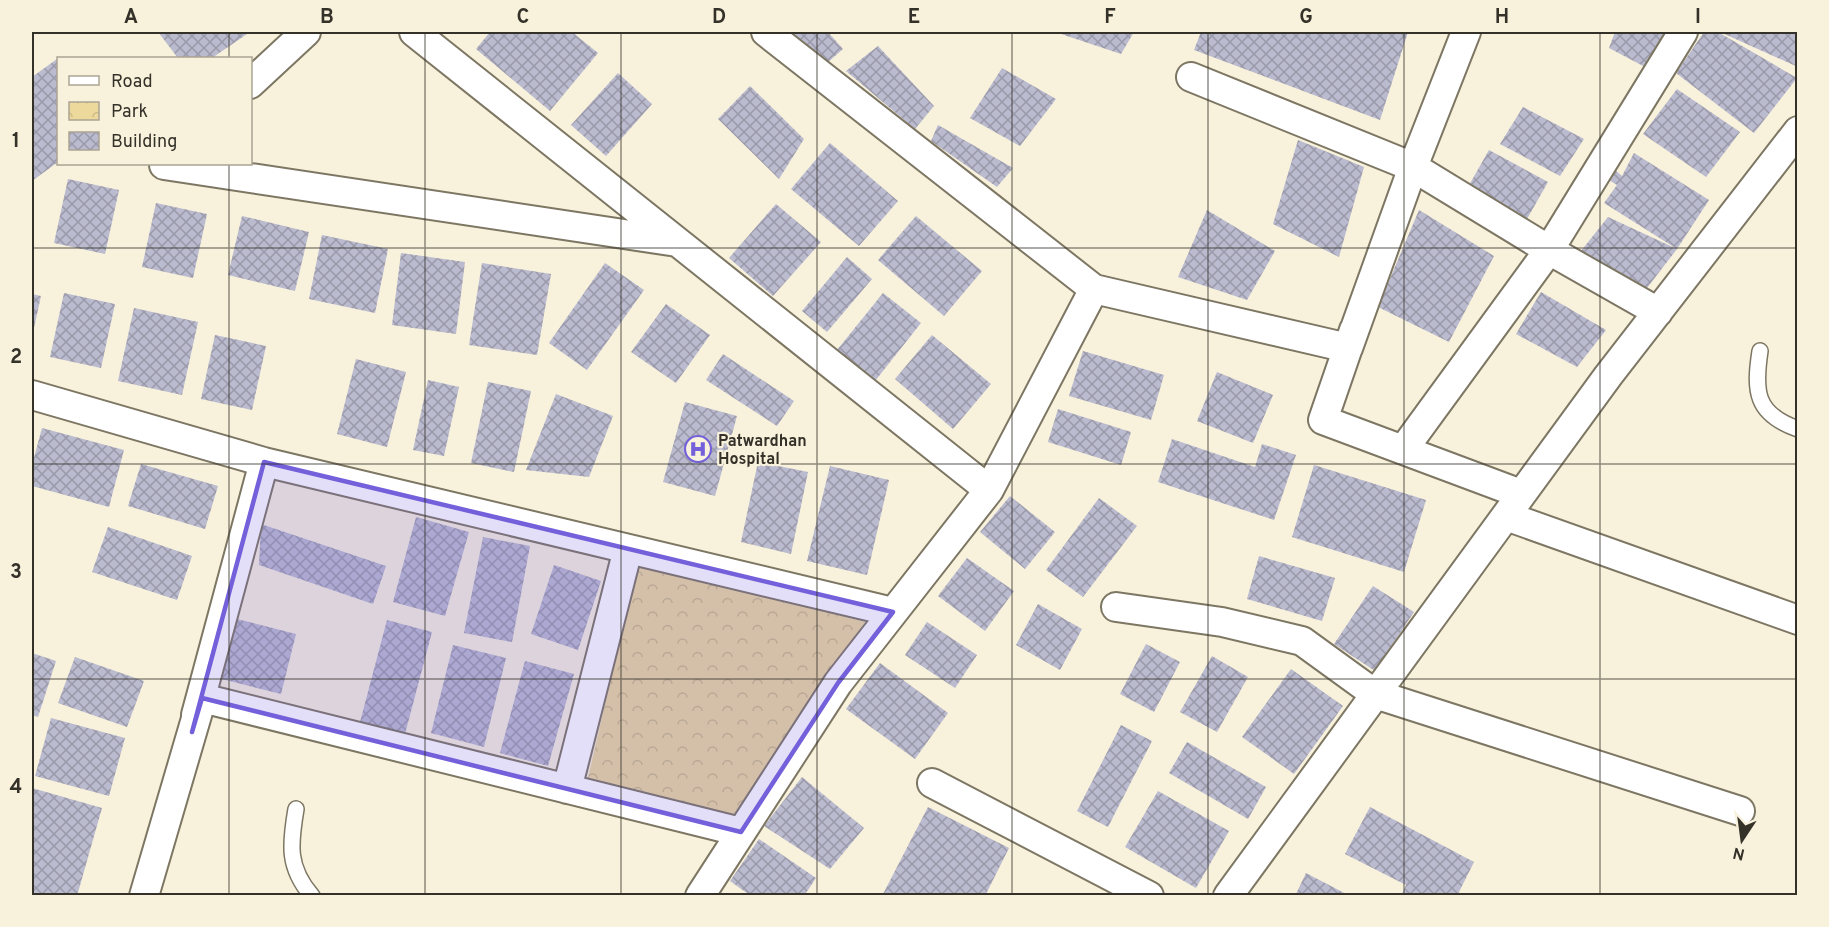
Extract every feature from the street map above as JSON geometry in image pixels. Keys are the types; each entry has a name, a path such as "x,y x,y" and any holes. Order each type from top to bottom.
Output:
{"street":[{"path":"252,82 306,32"},
{"path":"414,32 989,490"},
{"path":"766,32 1094,288 1348,348 1355,327"},
{"path":"1466,32 1413,167 1323,420 1403,450 1514,505 1797,620"},
{"path":"1403,450 1549,250 1683,32"},
{"path":"1191,76 1413,167 1549,250 1658,312"},
{"path":"1228,896 1514,505 1797,131"},
{"path":"164,165 679,243"},
{"path":"700,896 838,683 989,490 1094,288"},
{"path":"32,394 264,462 893,612"},
{"path":"192,732 264,462"},
{"path":"567,789 628,549"},
{"path":"1116,607 1222,622 1302,640 1376,694 1740,811"},
{"path":"144,896 202,698 741,832"},
{"path":"932,783 1149,896"}],"lane":[{"path":"1760,351 1756,380 1759,398 1770,414 1797,429"},
{"path":"296,808 290,840 293,866 312,896"}],"highlighted area":[{"path":"264,462 893,612 838,683 741,832 202,698 192,732"}],"green space":[{"path":"638,562 865,622 734,818 587,782"}],"building":[{"path":"158,32 250,32 213,57 177,57"},
{"path":"490,32 572,32 598,53 550,111 476,49"},
{"path":"788,32 828,32 843,49 827,63"},
{"path":"1055,32 1134,32 1121,54"},
{"path":"1201,32 1408,32 1380,120 1194,50"},
{"path":"1615,32 1665,32 1645,67 1609,48"},
{"path":"1704,32 1718,32 1797,78 1754,133 1676,73"},
{"path":"1720,32 1798,32 1798,67"},
{"path":"878,46 934,106 915,129 846,71"},
{"path":"57,59 57,163 32,181 32,77"},
{"path":"1002,68 1056,99 1020,146 970,118"},
{"path":"618,73 652,104 606,156 571,125"},
{"path":"750,86 804,139 779,179 718,119"},
{"path":"1677,89 1740,132 1706,177 1643,134"},
{"path":"1523,107 1584,139 1560,176 1500,144"},
{"path":"938,125 1013,168 997,187 931,141"},
{"path":"1298,140 1364,167 1339,257 1273,224"},
{"path":"830,143 898,201 859,246 791,189"},
{"path":"1489,150 1548,182 1527,219 1468,187"},
{"path":"1634,153 1709,200 1677,249 1604,203 1617,185 1609,180 1615,170 1622,176"},
{"path":"68,179 119,190 105,254 54,243"},
{"path":"156,203 207,214 193,278 142,267"},
{"path":"776,204 821,242 773,296 729,258"},
{"path":"1207,210 1275,251 1247,300 1178,277"},
{"path":"1419,210 1494,256 1449,342 1378,307"},
{"path":"242,216 309,232 295,291 228,275"},
{"path":"916,216 982,271 944,316 878,260"},
{"path":"1608,217 1677,249 1647,288 1581,251"},
{"path":"322,235 388,249 375,313 309,299"},
{"path":"401,253 465,262 456,334 392,325"},
{"path":"847,257 872,279 827,332 802,311"},
{"path":"482,263 551,274 537,355 469,345"},
{"path":"605,263 644,290 587,370 549,343"},
{"path":"1541,292 1606,330 1577,367 1516,334"},
{"path":"64,293 115,304 101,368 50,357"},
{"path":"883,293 921,323 875,381 837,350"},
{"path":"32,294 41,296 32,337"},
{"path":"666,304 710,335 676,383 631,352"},
{"path":"134,308 198,322 182,395 118,381"},
{"path":"215,335 266,346 252,410 201,399"},
{"path":"932,335 991,384 953,429 895,379"},
{"path":"1083,351 1164,375 1151,420 1069,396"},
{"path":"723,354 794,401 777,426 706,380"},
{"path":"356,359 406,372 387,447 337,434"},
{"path":"1217,372 1273,395 1253,443 1197,421"},
{"path":"428,380 459,387 444,456 413,450"},
{"path":"488,382 531,391 514,472 471,463"},
{"path":"556,394 613,416 589,477 526,470"},
{"path":"685,402 737,416 715,496 663,482"},
{"path":"1058,409 1131,432 1121,465 1048,442"},
{"path":"42,428 124,450 109,507 32,486 32,465"},
{"path":"1172,439 1255,467 1262,444 1296,455 1274,520 1158,482"},
{"path":"758,462 808,472 791,554 741,542"},
{"path":"141,464 218,486 205,529 128,506"},
{"path":"1314,465 1426,500 1404,572 1292,537"},
{"path":"830,466 889,480 867,575 807,561"},
{"path":"1010,496 1055,532 1025,569 980,532"},
{"path":"1099,498 1137,526 1083,597 1046,570"},
{"path":"416,517 469,532 445,616 393,602"},
{"path":"261,524 386,566 373,604 259,565"},
{"path":"108,527 192,556 177,600 92,572"},
{"path":"483,537 530,546 512,642 464,633"},
{"path":"1259,556 1335,578 1322,621 1247,599"},
{"path":"967,558 1014,591 985,631 938,596"},
{"path":"554,565 601,581 578,650 531,634"},
{"path":"1373,586 1414,612 1375,671 1334,644"},
{"path":"1038,604 1082,629 1060,670 1016,645"},
{"path":"237,619 296,634 281,694 222,679"},
{"path":"387,620 432,632 405,734 360,722"},
{"path":"927,622 977,655 955,688 905,655"},
{"path":"1146,644 1180,662 1154,712 1120,694"},
{"path":"453,645 506,658 484,747 431,733"},
{"path":"32,653 56,661 38,717 32,715"},
{"path":"1212,656 1248,677 1217,732 1180,712"},
{"path":"75,657 144,681 127,727 58,703"},
{"path":"525,661 574,674 548,766 500,753"},
{"path":"880,663 948,713 915,759 846,709"},
{"path":"1291,669 1343,706 1294,774 1242,737"},
{"path":"51,718 125,738 109,796 35,776"},
{"path":"1121,725 1152,741 1108,827 1077,811"},
{"path":"1187,742 1266,787 1248,819 1169,773"},
{"path":"802,777 864,828 830,869 764,826"},
{"path":"32,788 102,808 77,896 32,896"},
{"path":"1158,791 1229,831 1196,888 1125,847"},
{"path":"928,807 1009,848 985,896 882,896"},
{"path":"1370,807 1474,862 1457,896 1401,896 1406,885 1345,854"},
{"path":"759,839 816,878 804,896 751,896 730,881"},
{"path":"1306,873 1350,896 1295,896"}],"place":[{"name":"Patwardhan Hospital","path":"698,449"}]}
